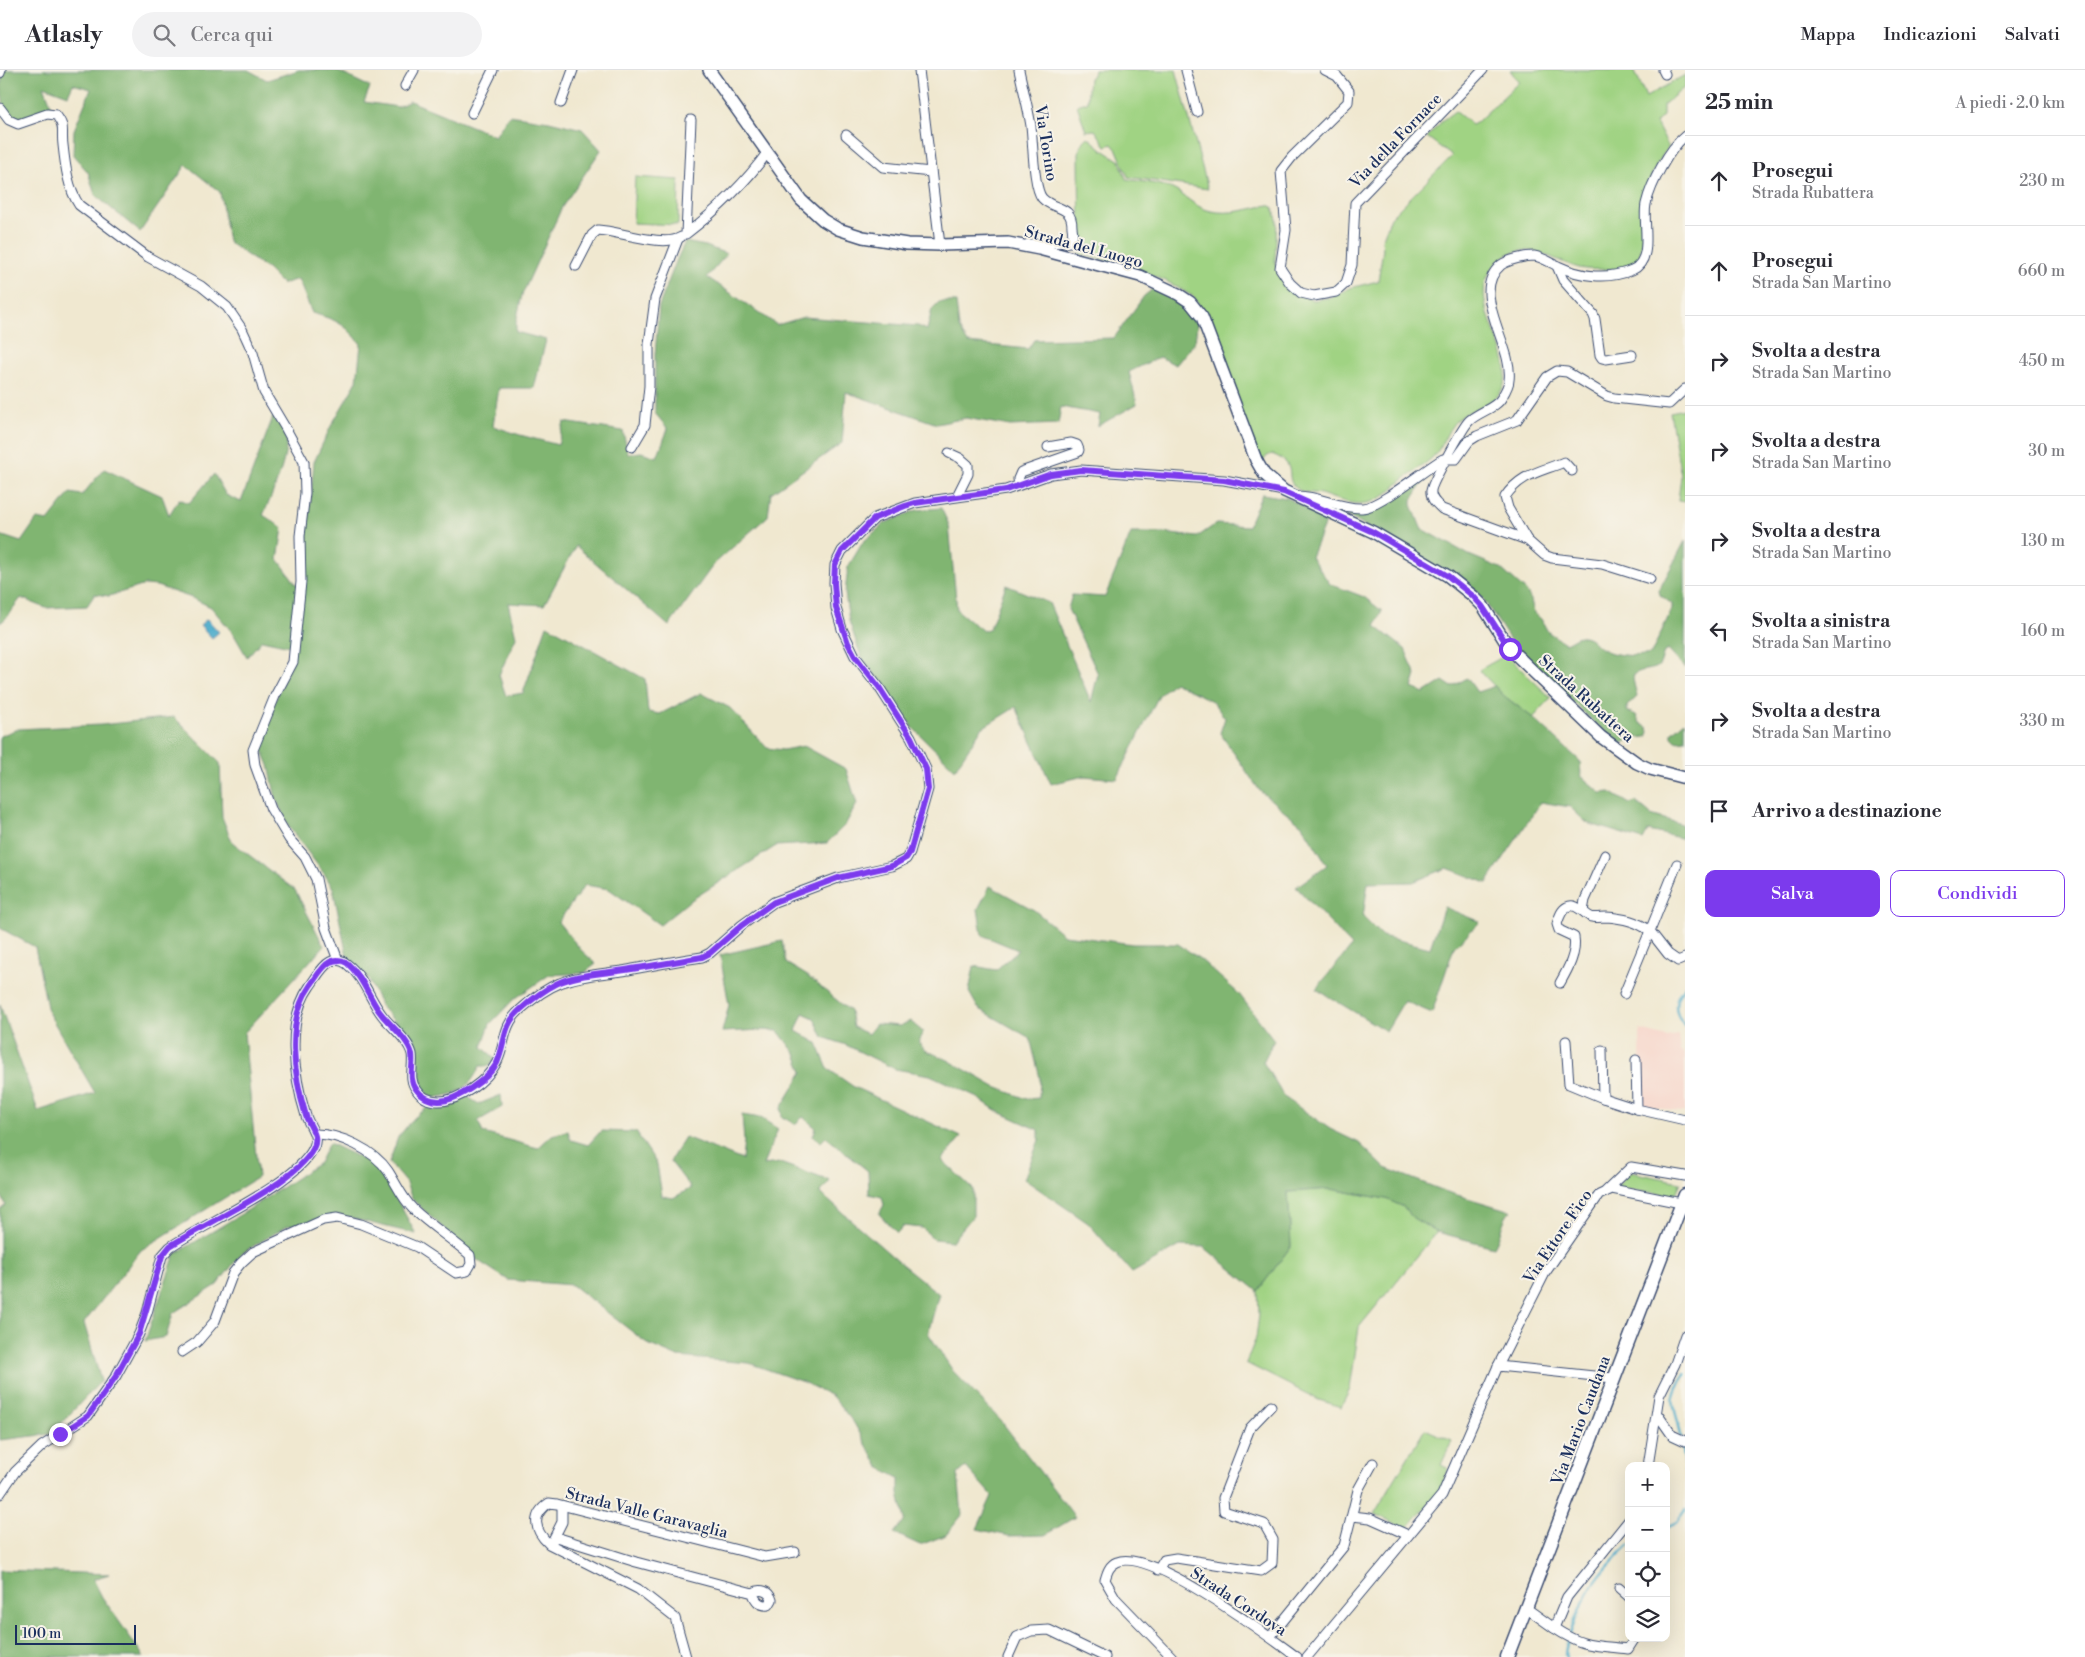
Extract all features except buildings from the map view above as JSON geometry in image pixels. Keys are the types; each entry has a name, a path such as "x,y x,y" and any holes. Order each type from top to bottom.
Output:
{"main road":[{"name":"Via Mario Caudana","path":"1507,1657 1683,1199"}],"street":[{"path":"405,86 414,70"},
{"path":"472,113 493,70"},
{"path":"561,103 573,70"},
{"name":"Strada del Luogo","path":"708,70 801,200 823,220 838,230 863,237 907,244 1020,245 1140,276 1178,294 1190,302 1202,317 1256,460 1264,474 1289,493"},
{"path":"919,70 940,245"},
{"name":"Via Torino","path":"1019,70 1031,126 1039,193 1042,198 1070,215 1073,237 1071,242 1065,243 1020,245"},
{"path":"1186,70 1197,112"},
{"name":"Via della Fornace","path":"1325,70 1337,76 1349,91 1348,102 1292,157 1281,171 1286,230 1280,268 1290,283 1301,293 1314,296 1336,292 1346,283 1352,265 1355,202 1484,70"},
{"path":"0,108 9,120 18,124 47,114 56,115 63,124 62,143 72,195 79,205 148,257 201,286 227,307 242,329 253,353 264,392 304,462 305,492 300,536 301,582 293,662 275,696 253,750 255,765 271,809 289,839 305,857 316,879 326,928 338,960"},
{"path":"632,447 644,425 649,386 649,344 655,299 682,237 691,120"},
{"path":"846,134 883,167 931,172"},
{"path":"1527,540 1449,512 1433,500 1430,489 1468,422 1501,400 1510,380 1508,359 1488,300 1490,281 1501,265 1515,259 1534,256 1557,266 1589,276 1607,276 1633,270 1644,257 1646,204 1663,163 1675,144 1685,136"},
{"path":"576,266 592,235 598,230 662,240 682,237 730,198 767,154"},
{"path":"1557,266 1563,280 1593,314 1602,358 1632,355"},
{"path":"0,1494 14,1472 42,1446 88,1416 116,1376 139,1334 162,1256 170,1246 268,1189 291,1172 311,1153 316,1140 316,1134 307,1118 300,1092 296,1061 296,1017 306,992 331,961 338,960 347,964 363,982 376,1007 408,1046 412,1055 412,1081 415,1089 427,1100 444,1100 458,1096 486,1076 496,1064 505,1030 510,1021 519,1011 555,985 564,981 702,957 710,953 742,925 774,902 838,878 892,866 906,858 913,844 928,789 926,769 911,737 879,687 855,656 842,629 836,608 835,565 842,551 875,518 915,503 1006,490 1051,474 1081,470 1224,480 1314,497 1353,508 1370,507 1443,459 1456,459 1470,441 1477,436 1517,420 1547,377 1557,371 1567,372 1607,396 1614,398 1669,404 1685,389"},
{"path":"1019,484 1018,479 1021,472 1078,452 1079,450 1077,445 1071,443 1048,447"},
{"path":"949,453 960,458 968,466 957,496"},
{"path":"1572,471 1564,462 1524,478 1513,485 1505,497 1508,508 1527,540 1544,555 1552,558 1602,564 1650,580"},
{"name":"Strada Rubattera","path":"1289,493 1373,532 1448,576 1473,596 1482,606 1510,649 1601,737 1638,763 1650,769 1685,778"},
{"path":"1583,910 1585,900 1605,855"},
{"path":"1624,994 1677,864"},
{"path":"1560,983 1572,959 1575,943 1574,937 1559,930 1557,924 1562,913 1567,907 1571,906 1583,910 1591,917 1626,920 1641,924 1650,931 1668,954 1678,961 1685,958"},
{"path":"1566,1041 1569,1084 1637,1109 1685,1120"},
{"path":"1602,1050 1603,1098"},
{"path":"1636,1060 1637,1109"},
{"path":"182,1352 196,1342 214,1321 232,1273 241,1263 253,1252 323,1220 337,1218 361,1224 417,1247 456,1273 467,1271 471,1264 470,1255 403,1199 387,1169 370,1154 352,1143 328,1134 316,1134"},
{"path":"1603,1194 1631,1167 1685,1176"},
{"name":"Via Ettore Fico","path":"1307,1657 1442,1495 1498,1366 1545,1274 1599,1195 1612,1189 1683,1199"},
{"path":"1649,1462 1658,1415 1659,1396 1685,1335"},
{"path":"1498,1366 1613,1378"},
{"name":"Strada Cordova","path":"1271,1406 1250,1428 1223,1498 1224,1511 1264,1524 1272,1540 1272,1563 1261,1571 1176,1558 1164,1560 1158,1570 1190,1584 1297,1657"},
{"path":"1658,1415 1664,1425 1675,1436 1685,1441"},
{"path":"1270,1637 1344,1546 1358,1490 1372,1462"},
{"name":"Strada Valle Garavaglia","path":"553,1540 542,1537 536,1518 540,1508 549,1502 765,1557 795,1552"},
{"path":"553,1540 562,1522 562,1506"},
{"path":"1352,1516 1370,1518 1408,1535"},
{"path":"1554,1628 1567,1598 1625,1525"},
{"path":"553,1540 753,1593"},
{"path":"553,1540 638,1589 676,1618 686,1657"},
{"path":"1158,1570 1131,1560 1117,1562 1108,1570 1105,1580 1116,1599 1172,1657"},
{"path":"1618,1588 1628,1597"},
{"path":"1526,1608 1569,1638 1589,1646 1628,1650 1633,1642"},
{"path":"1008,1657 1017,1637 1032,1630 1049,1630 1105,1657"}],"shaded area":[{"path":"1640,1030 1667,1037 1678,1035 1680,1051 1685,1054 1685,1112 1641,1104"}],"green space":[{"path":"3,70 248,70 267,80 299,70 335,70 370,87 364,102 398,107 410,101 495,136 509,115 549,121 582,129 601,150 562,207 522,295 516,322 516,332 546,340 534,388 499,388 493,426 558,445 564,422 623,431 628,454 641,452 657,457 668,429 655,413 655,355 659,306 685,242 706,246 727,254 707,277 777,325 804,317 918,326 927,330 932,309 939,302 956,302 959,328 968,343 1028,349 1034,340 1114,338 1144,296 1154,288 1176,296 1198,316 1195,342 1176,365 1159,357 1129,372 1137,404 1098,426 1100,414 1061,407 1058,424 1010,426 966,418 937,424 846,392 842,443 771,493 768,516 714,564 669,626 576,546 544,605 508,603 516,637 499,675 506,696 523,693 547,625 645,679 648,712 660,714 701,693 730,708 767,748 783,750 804,746 846,769 857,804 845,825 827,843 776,846 688,902 660,925 609,889 585,885 558,922 581,950 596,964 584,973 549,975 513,1000 490,1024 482,1047 495,1058 490,1066 480,1066 471,1081 461,1090 449,1095 432,1098 417,1086 415,1075 416,1051 405,1034 380,1005 369,980 347,956 333,888 289,827 276,799 269,765 262,749 271,713 294,647 262,640 247,657 233,633 211,607 192,598 157,586 145,585 109,596 95,594 87,606 46,608 21,598 0,623 0,535 21,542 37,519 48,521 70,493 82,495 104,469 162,496 169,515 179,499 189,503 214,474 226,495 241,502 273,417 284,431 286,444 283,464 263,515 283,528 278,559 297,585 303,579 314,462 331,426 357,381 361,344 340,324 312,313 298,279 282,284 267,269 228,242 220,192 186,165 140,232 95,195 88,172 73,155 74,130 91,89 73,84 68,95 44,86 53,110 18,122 12,118 5,107 2,92"},
{"path":"1094,70 1176,70 1208,189 1128,177 1117,150 1112,144 1106,146 1095,130 1086,131 1077,105 1087,102 1089,78 1093,75"},
{"path":"1510,70 1634,70 1646,97 1685,75 1685,87 1663,105 1663,116 1656,123 1668,146 1645,189 1641,204 1642,242 1639,257 1632,265 1620,269 1578,268 1541,253 1531,251 1511,253 1501,259 1492,269 1486,281 1484,294 1490,321 1505,361 1506,374 1504,385 1499,393 1486,404 1469,412 1454,423 1430,460 1375,501 1353,503 1299,490 1291,481 1289,468 1281,458 1272,454 1267,456 1260,465 1205,315 1194,297 1166,281 1124,265 1080,254 1079,153 1081,144 1088,137 1120,161 1126,179 1166,187 1178,192 1197,206 1206,210 1225,212 1268,205 1273,207 1277,219 1275,262 1278,274 1286,285 1298,295 1314,300 1332,297 1350,288 1378,281 1383,249 1382,240 1391,217 1452,156 1427,137 1444,119 1455,111 1472,125 1476,123 1519,82"},
{"path":"635,177 679,180 678,225 633,223"},
{"path":"1685,409 1685,502 1678,501 1681,476 1670,412"},
{"path":"1437,466 1412,500 1412,505 1421,528 1469,555 1500,568 1526,591 1531,600 1534,613 1541,619 1548,632 1565,643 1576,637 1583,636 1589,638 1602,649 1613,653 1633,656 1651,654 1672,609 1672,604 1660,595 1659,590 1685,541 1685,668 1668,650 1664,652 1658,666 1634,675 1633,679 1637,697 1627,706 1627,711 1636,715 1640,723 1648,728 1647,737 1633,738 1620,744 1611,739 1512,643 1482,597 1343,513 1347,511 1366,512 1387,503"},
{"path":"1262,494 1287,498 1327,518 1311,557 1330,584 1364,597 1382,611 1375,626 1405,649 1416,675 1412,688 1424,693 1443,681 1452,687 1467,678 1477,692 1495,686 1580,761 1581,776 1601,793 1610,792 1630,804 1636,802 1651,815 1681,824 1685,830 1685,839 1648,831 1643,840 1587,823 1570,807 1541,802 1487,883 1447,868 1413,882 1368,883 1363,917 1382,936 1430,948 1444,907 1480,922 1454,947 1432,1013 1404,1001 1386,1031 1316,989 1352,946 1296,887 1327,865 1302,825 1260,791 1220,733 1225,718 1212,701 1174,682 1159,695 1117,779 1084,776 1051,784 1016,707 982,728 955,769 913,728 861,656 849,621 845,593 848,567 863,542 885,523 917,510 941,508 949,525 957,610 983,631 990,628 1006,585 1049,603 1091,702 1098,674 1068,609 1072,595 1105,597 1131,533 1163,533 1197,537 1216,524 1248,526"},
{"path":"1506,655 1551,698 1533,718 1503,695 1479,670"},
{"path":"174,717 220,763 222,817 232,842 295,890 324,946 244,1033 258,1177 141,1250 84,1323 101,1381 51,1434 0,1440 0,1210 6,1205 0,1193 0,1005 38,1111 95,1093 48,1012 35,947 0,928 0,736 18,729 101,725"},
{"path":"1685,721 1685,740 1676,741 1672,737 1672,732"},
{"path":"990,886 1034,910 1064,935 1133,944 1178,944 1200,959 1239,994 1274,1040 1263,1062 1284,1097 1330,1129 1359,1143 1385,1168 1447,1192 1511,1211 1506,1218 1494,1247 1437,1232 1413,1218 1404,1207 1386,1199 1331,1189 1288,1192 1291,1246 1258,1291 1204,1247 1180,1246 1132,1273 1088,1223 1024,1179 1039,1140 1039,1130 997,1111 975,1096 930,1075 895,1069 846,1045 823,1037 814,1018 803,1013 796,1031 817,1043 828,1069 854,1087 961,1137 942,1160 973,1189 973,1216 952,1241 934,1239 922,1228 903,1226 897,1233 879,1214 884,1205 882,1197 869,1194 868,1171 826,1137 821,1142 813,1136 816,1128 803,1117 795,1124 782,1117 781,1108 803,1072 796,1054 778,1031 722,1032 729,1005 720,955 782,941 786,963 806,975 850,1011 853,1027 868,1034 876,1024 900,1026 910,1021 923,1032 919,1043 925,1050 948,1060 995,1087 1027,1099 1039,1098 1040,1078 1030,1038 978,1008 969,992 974,966 996,970 1018,950 982,935 978,909"},
{"path":"501,1095 502,1107 478,1121 483,1133 538,1148 552,1135 568,1131 571,1140 588,1145 601,1131 636,1132 657,1164 662,1196 673,1198 691,1188 670,1161 685,1137 742,1160 744,1141 742,1115 761,1118 778,1129 763,1165 780,1163 830,1181 820,1193 939,1294 928,1333 953,1371 1001,1421 1075,1517 1045,1535 1009,1536 977,1529 992,1496 966,1467 958,1474 962,1515 946,1535 920,1545 894,1533 905,1520 899,1494 899,1478 879,1467 854,1423 832,1396 803,1382 749,1363 678,1357 648,1344 572,1285 508,1280 477,1260 412,1199 406,1183 389,1163 398,1137 414,1118 432,1104 466,1096 479,1104"},
{"path":"329,1143 379,1167 416,1234 338,1215 287,1226 242,1253 217,1285 173,1313 166,1337 145,1341 175,1254 248,1210 319,1163"},
{"path":"1630,1172 1681,1182 1675,1196 1616,1187"},
{"path":"1331,1189 1386,1199 1404,1207 1413,1218 1437,1232 1359,1327 1350,1389 1341,1407 1319,1400 1246,1363 1256,1338 1259,1315 1258,1291 1291,1246 1288,1192"},
{"path":"1425,1429 1452,1441 1441,1465 1449,1469 1438,1494 1407,1528 1374,1514"},
{"path":"0,1570 109,1574 93,1579 102,1597 144,1657 0,1657"}],"water":[{"path":"207,619 219,632 212,638 200,625"}],"waterway":[{"path":"1685,986 1678,996 1676,1006 1678,1015 1685,1026"},
{"path":"1681,1437 1673,1399 1685,1374"},
{"path":"1681,1443 1685,1471"},
{"path":"1670,1526 1676,1523 1685,1510"},
{"path":"1570,1634 1581,1607 1593,1585 1625,1549"},
{"path":"1566,1657 1568,1639"}],"route":[{"path":"60,1434 88,1416 116,1376 139,1334 147,1313 162,1256 170,1246 268,1189 300,1165 311,1153 315,1146 316,1134 307,1118 300,1092 296,1061 296,1017 306,992 325,966 331,961 342,960 347,964 363,982 376,1007 408,1046 412,1055 412,1081 415,1089 427,1100 444,1100 458,1096 486,1076 496,1064 505,1030 510,1021 519,1011 555,985 564,981 702,957 710,953 742,925 774,902 838,878 892,866 906,858 913,844 928,789 926,769 911,737 879,687 855,656 842,629 836,608 835,565 842,551 875,518 915,503 1006,490 1051,474 1081,470 1224,480 1284,492 1373,532 1448,576 1473,596 1482,606 1510,649"}]}
